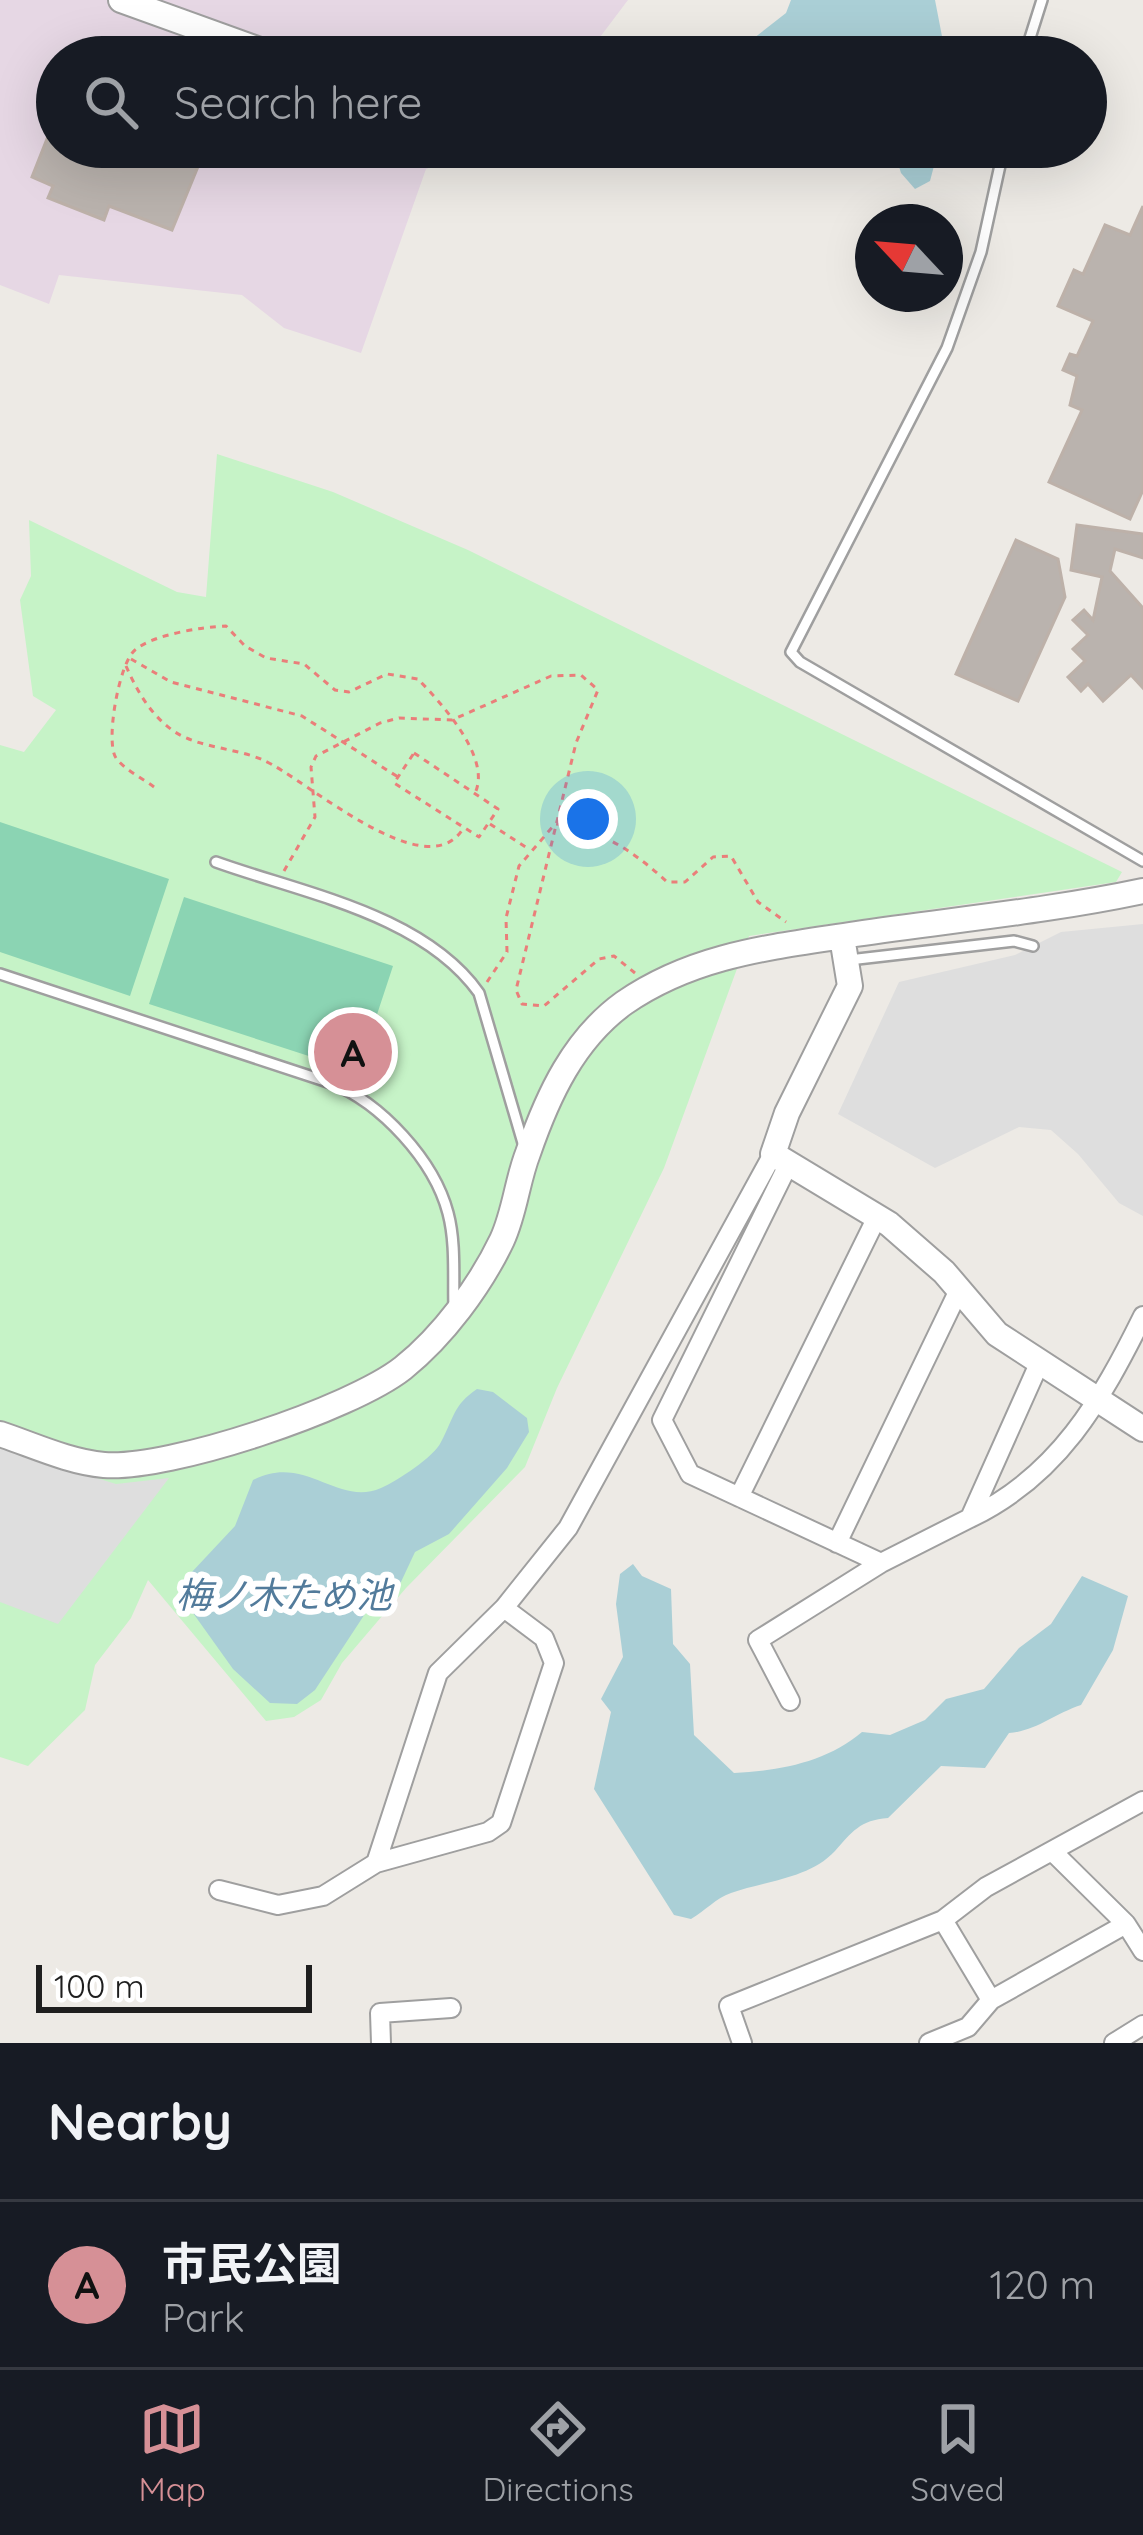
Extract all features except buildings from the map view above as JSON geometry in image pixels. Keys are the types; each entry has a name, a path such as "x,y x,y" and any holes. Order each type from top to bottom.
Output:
{"street":[{"path":"121,0 221,36"},
{"path":"0,1434 100,1465 179,1455 280,1424 375,1385 416,1356 485,1272 505,1235 527,1154 577,1048 596,1026 648,988 707,961 814,941 845,949 1140,889"},
{"path":"845,949 845,1000 787,1113 781,1158 662,1420 690,1474 881,1563"},
{"path":"781,1158 877,1216 959,1290 997,1334 1038,1366 1143,1429"},
{"path":"376,1863 438,1673 504,1608 568,1528 781,1158"},
{"path":"739,1497 877,1216"},
{"path":"837,1543 959,1290"},
{"path":"790,1701 758,1640 881,1563 1017,1496 1099,1404 1143,1316"},
{"path":"970,1518 1038,1366"},
{"path":"219,1890 278,1905 323,1896 376,1863 488,1832 501,1823 554,1663 544,1638 504,1608"},
{"path":"742,2043 729,2006 943,1920 986,1887 1143,1801"},
{"path":"1052,1851 1141,1943"},
{"path":"943,1920 991,2000"},
{"path":"929,2043 968,2027 991,2000 1126,1924"},
{"path":"381,2043 380,2013 451,2008"},
{"path":"1114,2043 1143,2024"}],"lane":[{"path":"1031,36 1042,0"},
{"path":"999,168 981,252 947,348 791,652 800,662 1143,860"},
{"path":"216,862 382,921 428,945 465,973 479,993 527,1154"},
{"path":"845,949 1013,941 1033,946"},
{"path":"0,974 370,1101 412,1151 447,1209 454,1312"}],"path":[{"path":"154,787 114,755 110,740 128,661 150,643 226,626 266,658 304,664 335,690 349,692 387,674 418,679 452,720 480,774 475,794"},
{"path":"128,661 171,682 302,716 398,777"},
{"path":"128,661 138,693 176,733 270,763 402,844 450,843 464,827"},
{"path":"274,883 308,836 314,792 311,767 316,756 399,718 452,720 551,676 581,675 598,690 596,702 576,743 555,824 518,976 522,1004 544,1006 599,959 614,956 648,988"},
{"path":"414,753 498,808 479,837 394,783 398,777 414,753"},
{"path":"488,823 529,849"},
{"path":"479,993 507,952 511,887 529,849 555,824 574,826 634,853 667,882 685,882 713,856 731,856 758,902 814,941"}],"shaded area":[{"path":"0,0 628,0 601,36 36,36 36,168 429,168 361,353 284,328 242,295 59,275 49,304 0,285"},
{"path":"1143,924 1143,1216 1119,1203 1051,1130 1019,1127 935,1168 838,1114 899,982 1015,955 1061,932"},
{"path":"0,1448 116,1484 169,1478 58,1624 0,1602"}],"green space":[{"path":"217,454 333,492 468,550 1122,872 1116,882 749,936 664,1168 557,1388 525,1467 406,1588 342,1663 321,1700 294,1717 266,1721 148,1580 131,1618 95,1665 85,1710 28,1766 0,1757 0,745 24,752 56,710 33,696 20,600 31,576 29,520 177,592 206,597"},
{"path":"0,822 169,879 130,996 0,952"},
{"path":"184,897 393,966 358,1072 149,1004"}],"water":[{"path":"791,0 935,0 942,36 757,36 786,13"},
{"path":"899,168 933,168 930,181 915,189"},
{"name":"梅ノ木ため池","path":"477,1389 493,1392 527,1418 529,1432 507,1468 449,1534 415,1552 400,1584 376,1597 315,1690 297,1704 270,1703 233,1669 188,1606 191,1573 235,1526 253,1480 289,1473 350,1491 381,1488 431,1455 458,1406"},
{"path":"633,1564 642,1576 671,1589 673,1644 690,1664 694,1735 734,1773 802,1763 834,1751 862,1732 890,1735 925,1720 946,1699 984,1689 1019,1648 1051,1624 1082,1576 1128,1596 1113,1650 1081,1705 1009,1733 985,1768 941,1766 888,1818 857,1828 812,1868 726,1895 691,1919 674,1915 594,1789 611,1712 601,1699 623,1657 616,1604 620,1574"}],"place":[{"name":"市民公園","path":"353,1052"}]}
